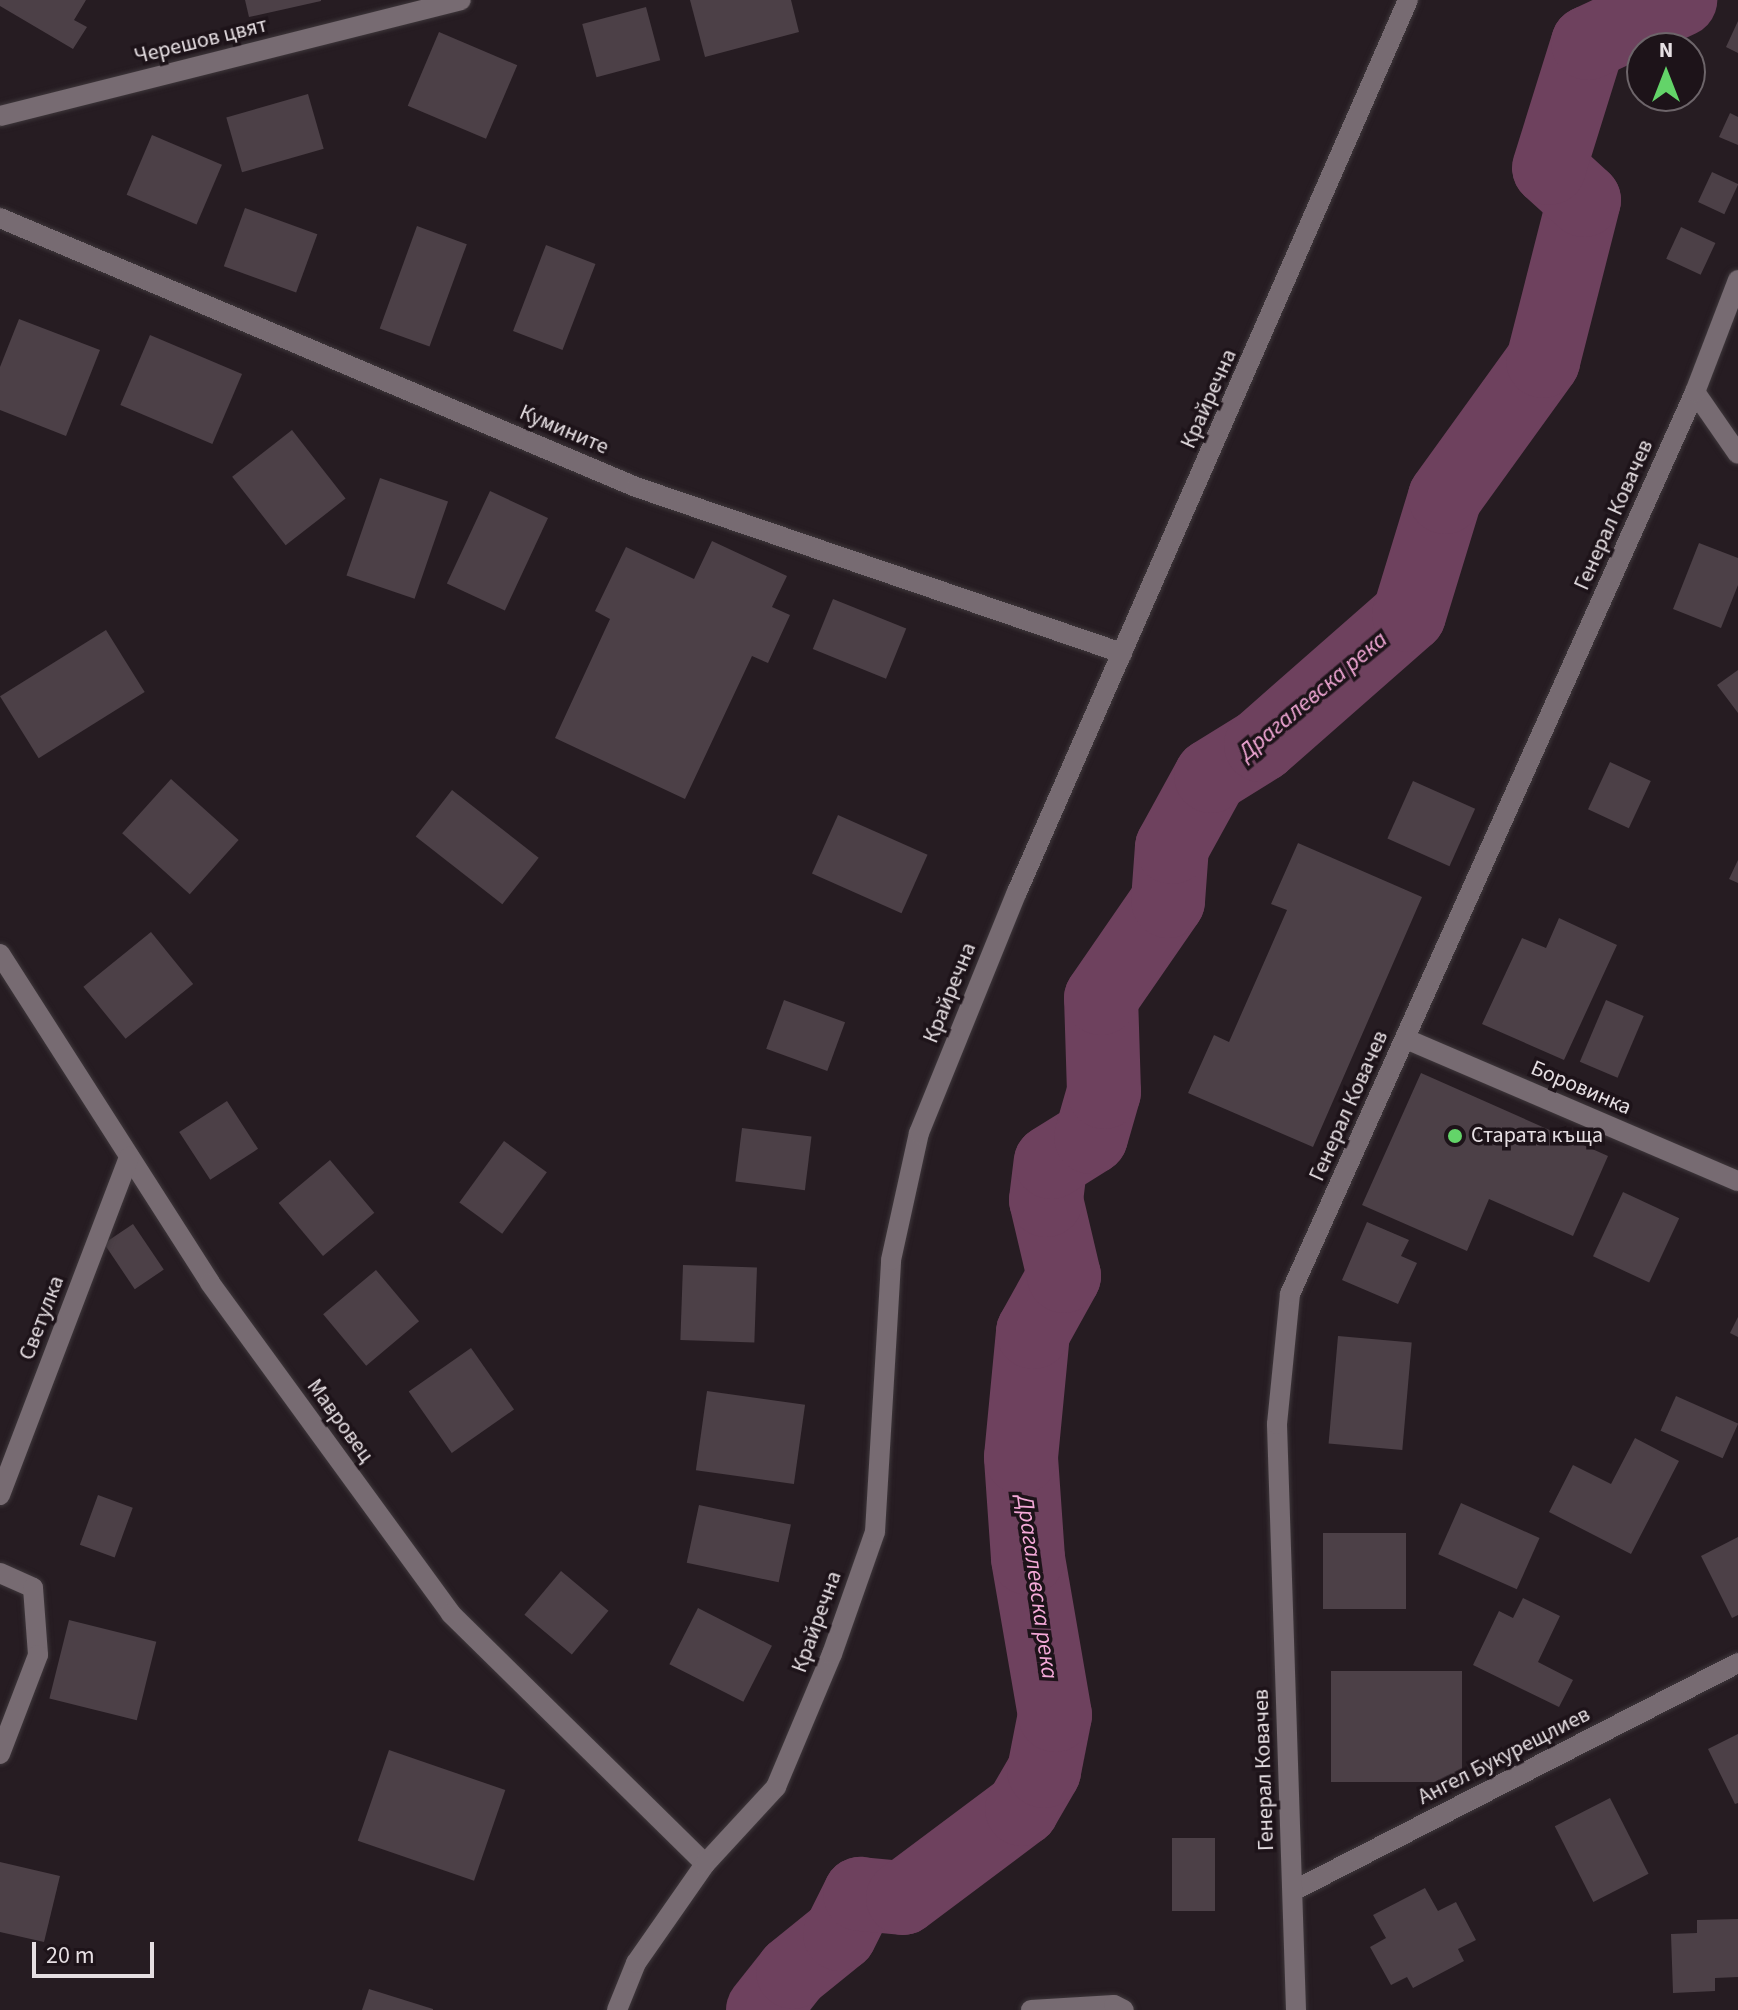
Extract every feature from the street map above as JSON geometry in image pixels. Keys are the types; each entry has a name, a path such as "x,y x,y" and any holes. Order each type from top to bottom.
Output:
{"street":[{"name":"Черешов цвят","path":"0,116 461,0"},
{"name":"Крайречна","path":"617,2010 636,1963 705,1864 776,1787 875,1532 891,1260 919,1133 1017,892 1408,0"},
{"name":"Кумините","path":"0,218 636,487 1122,653"},
{"name":"Генерал Ковачев","path":"1296,2010 1277,1424 1290,1294 1695,392 1738,280"},
{"path":"1695,392 1738,454"},
{"name":"Мавровец","path":"0,954 210,1283 451,1614 705,1864"},
{"name":"Боровинка","path":"1406,1039 1738,1181"},
{"name":"Светулка","path":"0,1495 129,1157"},
{"path":"0,1573 33,1588 38,1655 0,1754"},
{"name":"Ангел Букурещлиев","path":"1293,1891 1738,1663"},
{"path":"1031,2010 1114,2005 1124,2010"}],"building":[{"path":"0,0 86,0 74,20 87,27 73,49 0,6"},
{"path":"245,0 321,0 321,1 249,17"},
{"path":"690,0 791,0 799,32 705,57"},
{"path":"646,7 660,60 596,77 582,24"},
{"path":"1738,21 1738,53 1726,47"},
{"path":"439,32 517,65 486,139 408,106"},
{"path":"308,94 324,149 242,172 226,117"},
{"path":"1730,113 1738,117 1738,145 1719,137"},
{"path":"152,135 222,165 197,225 127,195"},
{"path":"1712,172 1738,184 1724,214 1698,202"},
{"path":"245,208 317,234 296,293 224,266"},
{"path":"417,226 467,244 430,347 380,328"},
{"path":"1681,227 1715,243 1701,275 1666,259"},
{"path":"546,245 595,264 563,350 513,331"},
{"path":"19,319 100,350 66,436 0,410 0,367"},
{"path":"150,335 242,374 212,444 120,405"},
{"path":"292,430 346,499 286,545 232,477"},
{"path":"380,478 448,501 415,599 346,575"},
{"path":"490,491 548,518 505,610 447,583"},
{"path":"712,541 787,576 772,607 790,615 768,663 752,656 685,799 555,738 610,619 595,611 626,547 694,579"},
{"path":"1699,543 1738,558 1738,585 1721,628 1673,609"},
{"path":"833,599 906,629 886,679 813,649"},
{"path":"106,630 145,692 39,758 0,696"},
{"path":"1738,670 1738,713 1717,685"},
{"path":"1610,762 1651,781 1629,828 1588,809"},
{"path":"171,779 239,840 190,894 122,833"},
{"path":"1413,781 1475,809 1449,866 1387,839"},
{"path":"452,790 539,858 502,904 416,836"},
{"path":"838,815 928,855 901,913 812,873"},
{"path":"1298,843 1422,897 1313,1147 1188,1093 1214,1035 1229,1042 1287,910 1271,904"},
{"path":"1738,860 1738,883 1729,879"},
{"path":"1559,918 1617,945 1564,1060 1482,1024 1522,938 1546,948"},
{"path":"151,932 193,984 126,1039 83,987"},
{"path":"784,1000 845,1022 827,1071 766,1049"},
{"path":"1606,1000 1644,1016 1618,1078 1580,1062"},
{"path":"1421,1073 1608,1156 1573,1236 1489,1199 1467,1251 1362,1205"},
{"path":"227,1101 258,1149 210,1180 179,1132"},
{"path":"742,1128 811,1137 805,1190 735,1182"},
{"path":"504,1141 547,1172 502,1234 459,1202"},
{"path":"330,1160 374,1213 323,1256 279,1203"},
{"path":"1623,1192 1679,1218 1649,1283 1593,1256"},
{"path":"1367,1222 1409,1240 1401,1256 1417,1263 1398,1304 1342,1280"},
{"path":"133,1224 164,1270 135,1289 104,1244"},
{"path":"683,1265 757,1268 754,1343 680,1340"},
{"path":"376,1270 419,1321 366,1366 323,1314"},
{"path":"1738,1317 1738,1337 1730,1333"},
{"path":"1338,1336 1412,1342 1402,1450 1329,1444"},
{"path":"471,1348 514,1409 452,1453 409,1392"},
{"path":"707,1391 805,1405 794,1484 696,1470"},
{"path":"1676,1396 1738,1424 1723,1458 1661,1431"},
{"path":"1635,1438 1679,1461 1631,1554 1549,1512 1573,1465 1611,1484"},
{"path":"98,1495 133,1508 115,1557 80,1545"},
{"path":"1461,1503 1540,1538 1517,1589 1438,1554"},
{"path":"699,1505 791,1525 779,1582 687,1563"},
{"path":"1323,1533 1406,1533 1406,1609 1323,1609"},
{"path":"1738,1537 1738,1615 1732,1618 1701,1556"},
{"path":"561,1571 608,1611 572,1655 524,1615"},
{"path":"1523,1598 1560,1616 1538,1662 1573,1680 1559,1707 1473,1665 1499,1611 1513,1618"},
{"path":"698,1608 772,1646 743,1702 669,1664"},
{"path":"69,1620 156,1642 137,1720 49,1699"},
{"path":"1331,1671 1462,1671 1462,1782 1331,1782"},
{"path":"1738,1734 1738,1803 1735,1804 1708,1749"},
{"path":"389,1750 505,1790 474,1881 358,1841"},
{"path":"1610,1798 1649,1874 1593,1902 1555,1826"},
{"path":"1172,1838 1215,1838 1215,1911 1172,1911"},
{"path":"0,1862 60,1876 44,1942 0,1932"},
{"path":"1425,1888 1438,1911 1456,1902 1476,1940 1458,1949 1464,1961 1413,1988 1407,1977 1391,1985 1370,1947 1386,1938 1373,1915"},
{"path":"1738,1919 1738,1977 1715,1978 1715,1991 1673,1993 1671,1934 1697,1933 1697,1920"},
{"path":"369,1989 433,2009 433,2010 362,2010"}],"waterway":[{"name":"Драгалевска река","path":"763,2010 793,1972 840,1934 860,1894 903,1898 1022,1809 1044,1771 1055,1715 1028,1558 1021,1457 1033,1332 1064,1276 1046,1200 1051,1162 1091,1137 1104,1092 1101,998 1168,901 1172,847 1211,776 1261,745 1409,615 1445,497 1543,361 1584,200 1549,168 1588,43 1680,0"}],"place":[{"name":"Старата къща","path":"1455,1136"}]}
